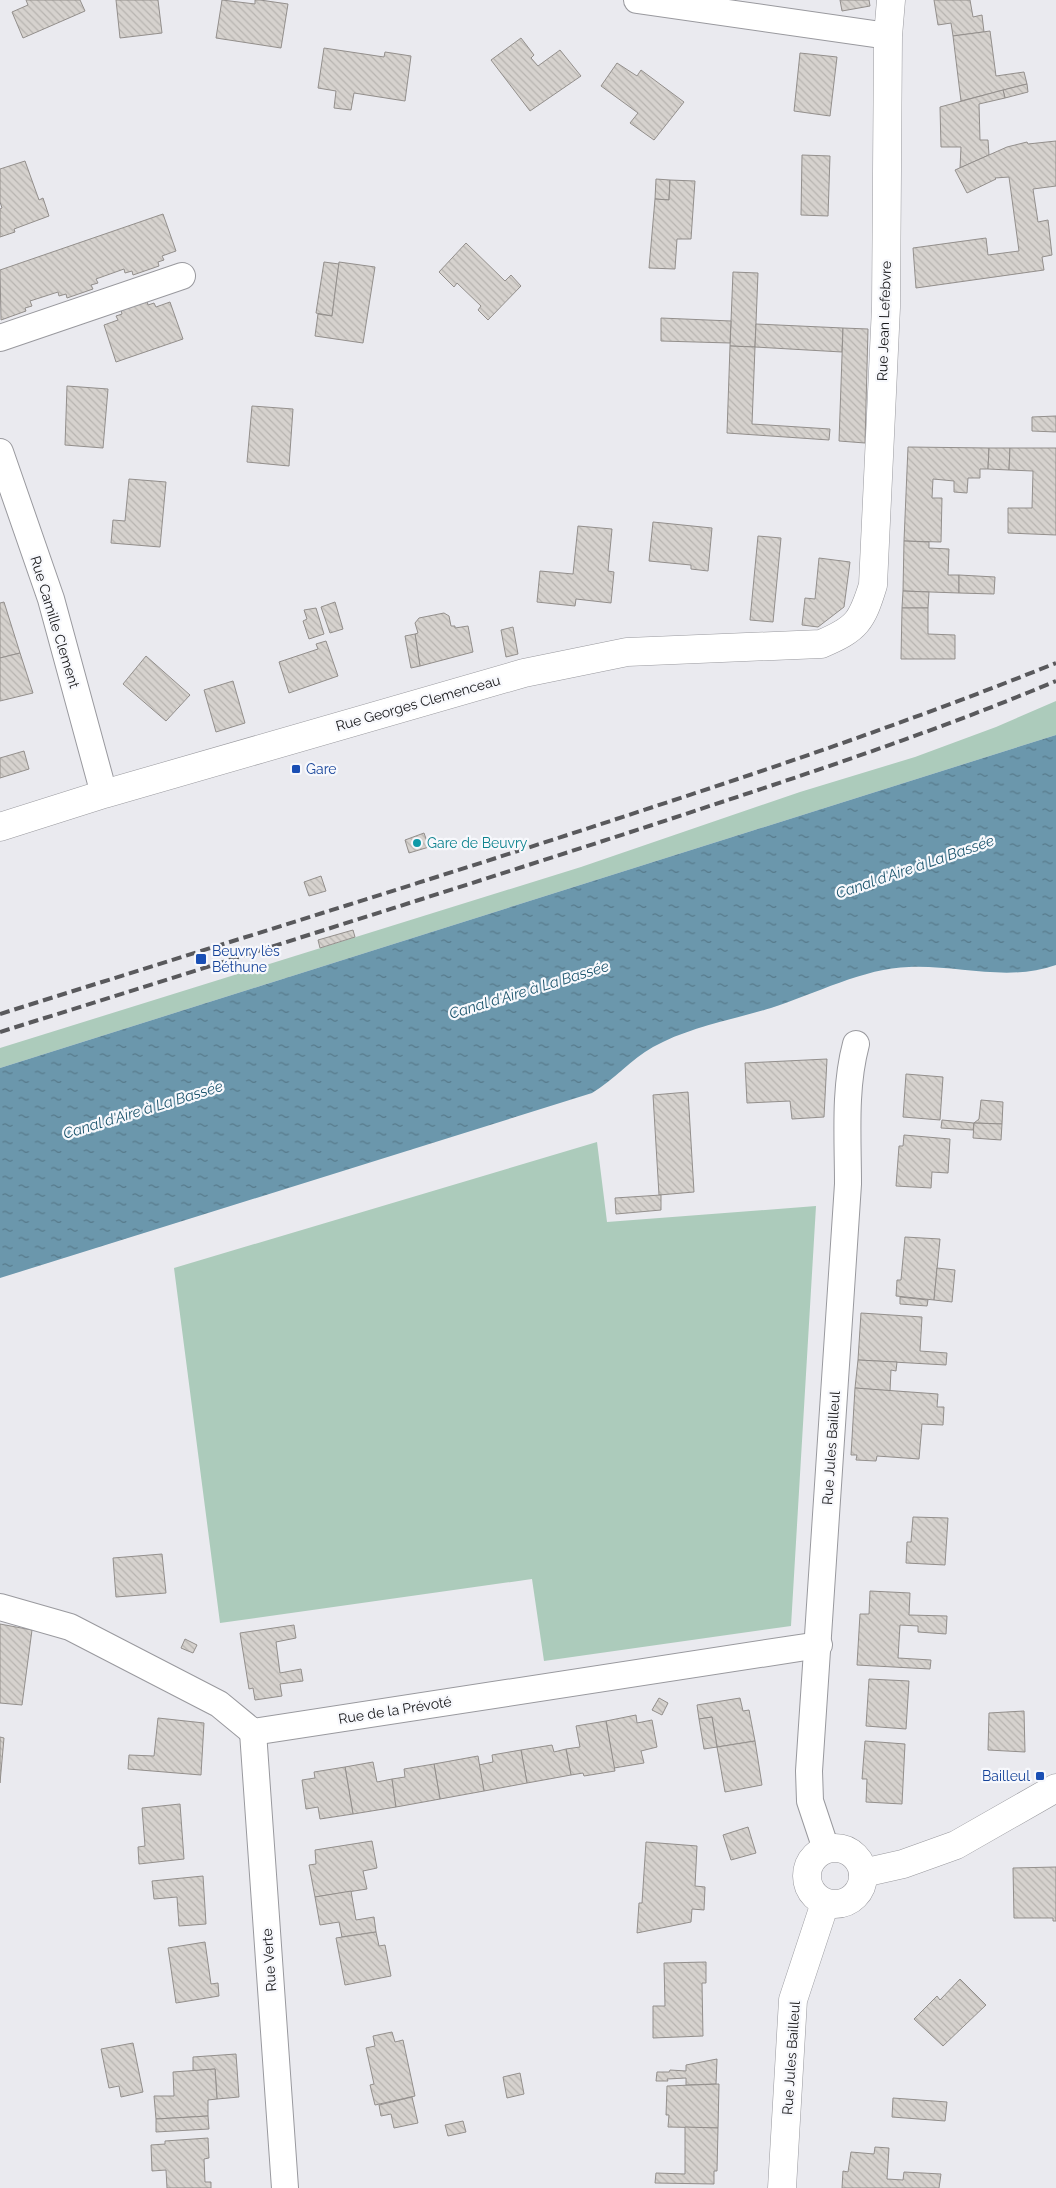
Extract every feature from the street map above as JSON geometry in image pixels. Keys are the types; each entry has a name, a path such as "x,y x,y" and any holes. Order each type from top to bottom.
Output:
{"street":[{"path":"637,0 888,36"},
{"name":"Rue Jean Lefebvre","path":"846,634 864,614 873,585 886,307 888,36 891,0"},
{"path":"0,338 182,276"},
{"name":"Rue Camille Clement","path":"0,452 51,600 104,794"},
{"name":"Rue Georges Clemenceau","path":"0,827 104,794 524,673 627,652 821,644 846,634"},
{"name":"Rue Jules Bailleul","path":"826,1849 810,1800 809,1771 819,1644 848,1184 850,1071 856,1044"},
{"path":"0,1607 70,1627 219,1704 253,1732"},
{"name":"Rue de la Prévoté","path":"253,1732 819,1644"},
{"name":"Rue Verte","path":"253,1732 285,2188"},
{"path":"862,1873 903,1864 956,1845 1056,1788"},
{"path":"836,1848 854,1856 860,1864 862,1873 860,1889 855,1896 841,1903 825,1902 817,1898 810,1890 807,1870 810,1861 826,1849 836,1848"},
{"name":"Rue Jules Bailleul","path":"782,2188 793,2000 825,1902"}],"green space":[{"path":"1056,701 1056,735 0,1068 0,1048 581,867 800,792 915,757 996,727"},
{"path":"597,1142 607,1222 816,1206 791,1626 544,1661 532,1579 220,1623 174,1268"}],"water":[{"name":"Canal d'Aire à La Bassée","path":"1056,735 1056,965 1038,970 1002,973 928,967 892,968 857,977 771,1008 696,1029 667,1040 645,1052 592,1093 0,1278 0,1068"}],"building":[{"path":"26,0 80,0 85,11 23,38 12,12 28,5"},
{"path":"116,0 158,0 162,33 120,38"},
{"path":"222,0 255,4 255,0 260,0 288,4 281,48 216,38"},
{"path":"840,0 869,0 870,6 842,11"},
{"path":"934,0 970,0 973,17 982,15 984,32 953,36 951,23 938,25"},
{"path":"990,31 996,76 1024,72 1027,84 961,101 953,36"},
{"path":"521,38 534,55 531,58 538,66 560,50 581,76 530,111 491,60"},
{"path":"324,48 384,57 385,52 411,56 405,101 354,93 351,110 334,108 336,91 318,88"},
{"path":"800,53 837,57 830,116 794,111"},
{"path":"617,63 637,76 641,70 684,102 654,140 630,123 638,113 601,86"},
{"path":"1027,84 1028,92 1005,98 1003,90"},
{"path":"1003,90 1005,98 979,104 980,140 988,140 989,155 960,168 961,147 941,147 940,107"},
{"path":"1056,141 1056,186 1033,189 1038,222 1048,220 1052,255 1042,257 1044,270 916,288 913,248 986,238 988,255 1019,251 1009,177 995,178 967,193 955,170 1007,147 1027,142 1028,144"},
{"path":"802,155 830,156 828,216 801,215"},
{"path":"25,161 39,200 43,198 49,216 14,229 15,232 0,237 0,209 2,208 0,202 0,169"},
{"path":"656,179 670,180 669,200 655,199"},
{"path":"670,180 695,181 691,239 677,239 675,269 649,268 655,199 669,200"},
{"path":"163,214 176,251 162,256 164,260 158,262 159,266 133,275 132,271 125,273 124,269 96,279 98,283 91,285 93,289 67,298 66,294 59,296 58,292 30,301 32,306 25,308 26,311 1,320 0,270"},
{"path":"466,243 505,281 511,275 521,286 488,320 478,310 481,306 457,283 454,287 439,272"},
{"path":"324,262 339,264 332,316 316,313"},
{"path":"339,262 375,267 363,343 315,336 318,314 332,316"},
{"path":"733,272 758,273 755,347 730,346"},
{"path":"147,301 148,305 154,303 156,307 170,302 183,339 116,362 104,325 118,320 116,316 122,314 121,310"},
{"path":"661,318 731,321 730,343 661,341"},
{"path":"756,324 843,328 842,352 755,347"},
{"path":"843,328 868,329 865,443 839,441"},
{"path":"730,346 755,347 752,424 830,429 829,440 727,433"},
{"path":"67,386 108,389 103,448 65,445"},
{"path":"252,406 293,409 289,466 247,462"},
{"path":"1056,416 1056,432 1032,431 1032,417"},
{"path":"908,447 989,448 988,469 980,469 980,478 968,478 967,493 954,492 954,481 933,479 932,498 942,498 941,542 904,541"},
{"path":"989,448 1010,448 1009,470 988,469"},
{"path":"1010,448 1056,448 1056,535 1008,533 1008,508 1032,508 1033,471 1009,470"},
{"path":"129,479 166,482 160,547 111,543 113,520 125,521"},
{"path":"653,522 712,528 708,571 691,569 691,565 649,561"},
{"path":"578,526 612,529 608,571 614,572 611,603 576,599 575,606 537,602 540,571 573,574"},
{"path":"758,536 781,538 773,622 750,620"},
{"path":"904,541 929,542 929,548 949,549 948,575 959,575 959,593 903,591"},
{"path":"819,558 850,562 844,607 818,627 802,625 805,598 815,599"},
{"path":"959,575 995,577 994,594 959,593"},
{"path":"903,591 929,592 928,608 902,608"},
{"path":"4,602 20,653 0,658 0,603"},
{"path":"335,602 343,629 330,633 321,607"},
{"path":"316,608 324,634 309,639 303,621 307,619 304,610"},
{"path":"902,608 928,608 928,634 955,635 955,659 901,659"},
{"path":"444,613 449,616 451,626 455,626 455,628 468,626 473,652 420,666 415,634 418,633 415,623 419,618"},
{"path":"513,627 518,654 506,657 501,630"},
{"path":"415,634 420,666 411,668 405,636"},
{"path":"326,641 338,676 289,693 279,662 318,649 316,644"},
{"path":"20,653 33,693 0,701 0,658"},
{"path":"146,656 190,695 166,721 123,684"},
{"path":"233,681 245,723 216,732 204,690"},
{"path":"24,751 29,769 0,778 0,758"},
{"name":"Gare de Beuvry","path":"424,833 429,847 409,853 405,840"},
{"path":"321,876 326,891 309,896 304,882"},
{"path":"353,930 355,937 320,948 318,940"},
{"path":"827,1059 824,1117 792,1119 790,1101 747,1103 745,1063"},
{"path":"906,1074 943,1077 940,1120 903,1117"},
{"path":"688,1092 694,1192 659,1195 653,1095"},
{"path":"981,1100 1003,1102 1002,1124 974,1123 979,1119"},
{"path":"942,1120 974,1123 973,1130 941,1128"},
{"path":"974,1123 1002,1124 1001,1140 973,1138"},
{"path":"904,1135 950,1139 948,1173 932,1172 931,1188 896,1186 899,1146 903,1146"},
{"path":"661,1195 661,1210 616,1214 615,1198"},
{"path":"905,1237 940,1239 934,1300 896,1296 897,1280 901,1280"},
{"path":"937,1268 955,1270 952,1302 934,1300"},
{"path":"900,1297 928,1300 927,1306 900,1304"},
{"path":"861,1313 922,1317 920,1351 947,1353 946,1365 858,1360"},
{"path":"858,1360 897,1362 896,1371 891,1370 890,1391 855,1388"},
{"path":"855,1388 938,1394 937,1407 944,1407 943,1425 922,1424 919,1459 877,1456 876,1461 856,1460 857,1455 851,1455"},
{"path":"913,1517 948,1518 945,1565 906,1563 907,1542 911,1542"},
{"path":"162,1554 166,1593 116,1597 113,1558"},
{"path":"870,1591 910,1593 909,1615 947,1616 946,1634 918,1632 918,1626 900,1625 898,1658 931,1660 930,1669 857,1665 860,1614 869,1614"},
{"path":"0,1624 32,1630 22,1705 0,1703"},
{"path":"294,1625 296,1638 276,1642 280,1673 301,1669 303,1681 280,1684 282,1696 255,1700 253,1688 249,1689 240,1633"},
{"path":"185,1639 197,1645 193,1653 181,1648"},
{"path":"869,1679 909,1681 906,1729 866,1726"},
{"path":"659,1698 668,1703 662,1715 652,1710"},
{"path":"740,1698 743,1711 749,1710 755,1741 717,1747 712,1717 699,1719 697,1705"},
{"path":"1024,1711 1025,1752 988,1750 989,1713"},
{"path":"636,1715 637,1723 652,1720 657,1747 641,1751 644,1763 614,1768 606,1721"},
{"path":"712,1717 717,1747 704,1749 699,1719"},
{"path":"158,1718 204,1723 201,1775 128,1769 129,1755 154,1756"},
{"path":"606,1721 615,1771 584,1776 583,1773 571,1775 566,1749 580,1747 576,1726"},
{"path":"0,1737 4,1738 0,1783"},
{"path":"755,1741 762,1785 725,1792 717,1747"},
{"path":"865,1741 905,1744 902,1804 866,1802 867,1779 862,1779"},
{"path":"552,1745 554,1752 566,1749 571,1775 527,1783 521,1750"},
{"path":"521,1750 527,1783 484,1791 479,1765 493,1762 492,1755"},
{"path":"478,1756 484,1791 440,1799 434,1764"},
{"path":"373,1762 377,1782 392,1779 396,1807 353,1814 345,1767"},
{"path":"434,1764 440,1799 396,1807 392,1779 405,1777 404,1769"},
{"path":"345,1767 353,1814 320,1819 318,1807 306,1809 302,1780 315,1778 314,1772"},
{"path":"180,1804 184,1859 139,1864 138,1847 145,1846 142,1808"},
{"path":"748,1827 756,1853 731,1860 723,1835"},
{"path":"372,1841 377,1868 363,1871 367,1889 315,1897 309,1865 316,1864 315,1850"},
{"path":"646,1842 697,1846 695,1886 705,1887 704,1910 692,1909 691,1922 637,1933 639,1903 642,1903"},
{"path":"1056,1867 1056,1921 1053,1921 1053,1918 1014,1918 1013,1868"},
{"path":"203,1876 206,1924 179,1926 177,1897 154,1899 152,1881"},
{"path":"351,1891 356,1920 374,1917 376,1932 342,1937 339,1922 320,1925 315,1897"},
{"path":"376,1932 379,1946 385,1945 391,1976 345,1985 336,1938"},
{"path":"205,1942 211,1984 218,1983 219,1996 176,2003 168,1948"},
{"path":"706,1962 706,1983 702,1983 703,2036 653,2038 653,2006 665,2006 664,1963"},
{"path":"960,1979 986,2005 943,2046 914,2019 937,1996 940,2000"},
{"path":"392,2032 395,2042 403,2040 415,2096 375,2105 370,2085 374,2084 366,2048 375,2046 373,2036"},
{"path":"133,2043 143,2092 121,2097 119,2086 109,2088 101,2049"},
{"path":"236,2054 239,2097 217,2099 215,2069 193,2071 193,2057"},
{"path":"717,2059 716,2084 686,2085 686,2078 656,2081 657,2072 669,2072 670,2070 686,2071 686,2065"},
{"path":"215,2069 217,2099 208,2100 208,2116 156,2119 154,2096 174,2096 173,2072"},
{"path":"520,2073 524,2094 507,2098 503,2077"},
{"path":"719,2084 718,2128 668,2127 669,2115 666,2115 667,2086"},
{"path":"412,2097 418,2123 394,2128 391,2114 381,2116 379,2105"},
{"path":"893,2098 947,2102 945,2121 892,2117"},
{"path":"208,2116 209,2129 156,2132 156,2119"},
{"path":"463,2121 466,2132 448,2136 445,2125"},
{"path":"685,2127 718,2128 717,2171 714,2171 714,2184 655,2183 656,2173 685,2174"},
{"path":"208,2138 209,2158 204,2159 205,2182 211,2182 211,2188 167,2188 166,2170 152,2171 151,2145 165,2144 165,2141"},
{"path":"875,2147 889,2148 887,2179 903,2180 904,2172 941,2174 939,2188 842,2188 843,2171 848,2172 851,2152 874,2154"}],"railway":[{"path":"0,1014 574,833 707,789 907,720 1056,663"},
{"path":"0,1032 640,829 901,741 1056,681"}],"place":[{"name":"Gare","path":"296,769"},
{"name":"Gare de Beuvry","path":"417,843"},
{"name":"Beuvry lès Béthune","path":"201,959"},
{"name":"Bailleul","path":"1040,1776"}]}
